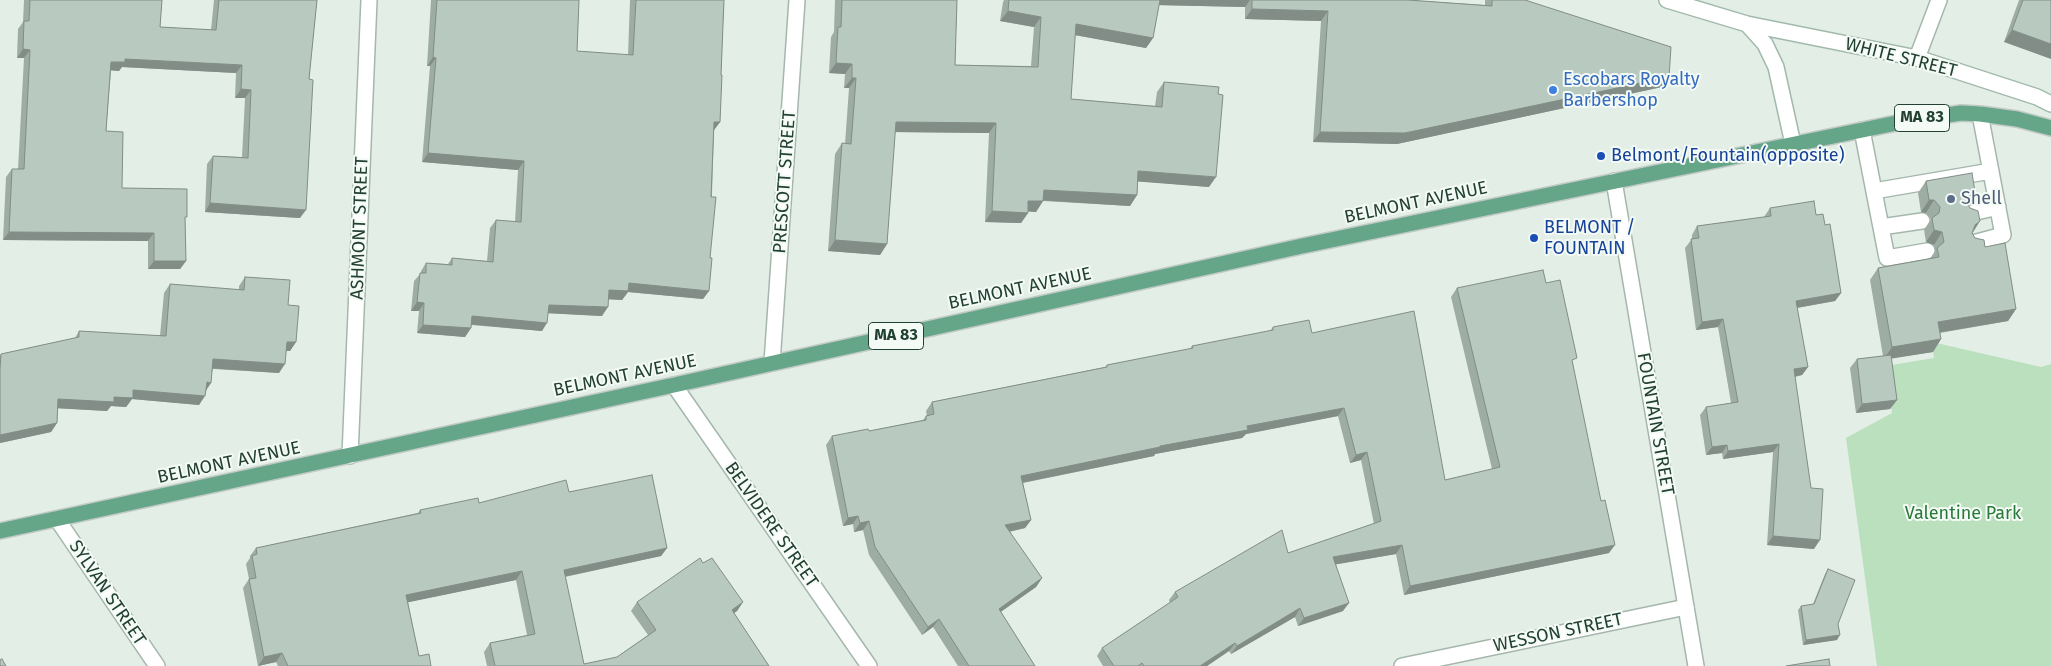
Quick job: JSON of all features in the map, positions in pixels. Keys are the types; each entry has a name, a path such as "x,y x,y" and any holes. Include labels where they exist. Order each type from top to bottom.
{"main road":[{"name":"BELMONT AVENUE","path":"0,531 350,456 1302,246 1862,130 1942,115 1980,114 2017,119 2051,128"}],"street":[{"name":"ASHMONT STREET","path":"350,456 369,0"},
{"name":"PRESCOTT STREET","path":"772,363 797,0"},
{"name":"WHITE STREET","path":"1667,0 1747,24 1917,58 2037,97 2051,104"},
{"path":"1917,58 1938,0"},
{"path":"1747,24 1765,44 1776,67 1793,144"},
{"path":"1974,243 2003,235 1980,114"},
{"path":"1862,130 1887,258 1927,251"},
{"path":"1874,191 1991,171"},
{"name":"FOUNTAIN STREET","path":"1614,181 1696,666"},
{"path":"1968,214 1998,207"},
{"path":"1881,227 1922,221"},
{"name":"BELVIDERE STREET","path":"674,385 869,666"},
{"name":"SYLVAN STREET","path":"57,519 157,666"},
{"name":"WESSON STREET","path":"1402,666 1686,607"}],"green space":[{"name":"Valentine Park","path":"1932,342 2041,367 2051,364 2051,666 1877,666 1846,438 1892,413 1885,366 1934,358"}],"building":[{"path":"30,0 162,0 160,27 216,30 219,0 317,0 309,79 313,80 306,210 210,203 213,156 248,158 251,90 241,89 242,65 125,59 125,62 111,62 106,131 123,132 122,188 187,189 187,217 185,217 186,261 154,261 154,233 9,232 12,169 24,169 30,50 23,49 24,21 29,21"},
{"path":"437,0 579,0 577,51 633,55 636,0 724,0 720,122 714,122 711,197 716,197 709,291 629,283 628,291 609,290 608,307 549,305 547,323 472,316 471,328 423,325 424,303 417,302 420,273 426,273 426,263 452,265 452,258 493,262 496,220 521,222 524,161 428,153 436,58 433,57"},
{"path":"842,0 957,0 955,65 1038,67 1041,17 1008,11 1009,0 1160,0 1153,38 1076,24 1071,99 1162,107 1164,82 1219,87 1218,94 1223,95 1216,177 1138,171 1137,195 1044,190 1043,201 1028,201 1028,213 992,211 996,123 896,122 887,244 835,240 842,143 851,144 856,78 852,78 852,64 836,63 838,27 841,27"},
{"path":"1252,0 1408,0 1492,6 1492,0 1525,0 1671,47 1669,77 1405,133 1320,132 1328,11 1252,9"},
{"path":"2023,0 2051,0 2051,44 2012,30"},
{"path":"1972,173 1975,192 1970,195 1967,203 1970,208 1978,211 1980,221 1975,225 1972,233 1975,238 1984,240 1985,247 2005,243 2016,309 1938,322 1941,339 1892,347 1878,268 1939,257 1937,248 1944,242 1942,232 1934,230 1932,218 1939,213 1940,207 1934,200 1929,200 1926,181"},
{"path":"1814,201 1816,215 1823,214 1825,225 1830,224 1841,293 1796,301 1808,367 1794,369 1811,488 1823,489 1820,540 1773,536 1779,444 1728,451 1727,445 1712,447 1706,407 1738,402 1723,319 1702,322 1691,239 1699,238 1697,226 1771,216 1770,208"},
{"path":"1543,270 1546,283 1560,280 1577,358 1572,360 1601,501 1605,500 1615,545 1410,586 1402,545 1333,557 1349,603 1304,618 1300,608 1237,646 1235,643 1200,666 1144,666 1142,663 1138,666 1114,666 1102,648 1178,597 1175,592 1282,530 1288,553 1381,521 1367,452 1356,455 1344,408 1247,426 1248,430 1160,446 1021,476 1031,520 1005,525 1042,578 999,609 1035,666 969,666 939,619 928,627 875,547 869,521 860,523 858,516 848,518 832,436 926,420 926,416 934,414 932,402 1107,367 1107,365 1193,348 1192,346 1273,330 1273,327 1309,320 1312,333 1414,311 1445,480 1500,467 1457,288"},
{"path":"245,277 290,280 288,305 299,306 296,342 287,342 285,364 213,359 211,383 207,382 205,396 133,390 133,398 114,397 114,402 58,399 57,423 0,435 1,354 79,337 79,331 166,336 170,284 244,290"},
{"path":"1891,355 1897,400 1862,404 1857,359"},
{"path":"652,475 667,548 564,570 584,664 617,657 656,630 637,602 700,558 703,563 712,558 743,602 732,610 769,666 495,666 490,643 535,634 522,571 406,595 419,656 429,654 431,666 288,666 282,653 264,657 249,579 256,578 252,556 257,554 256,548 421,513 420,510 478,498 479,503 566,480 569,492"},
{"path":"1828,569 1855,580 1838,624 1840,635 1806,640 1801,606 1814,604"},
{"path":"2,659 6,666 0,666 0,660"},
{"path":"1829,659 1830,666 1786,666"}],"place":[{"name":"Escobars Royalty Barbershop","path":"1553,90"},
{"name":"Belmont/Fountain(opposite)","path":"1601,156"},
{"name":"Shell","path":"1951,199"},
{"name":"BELMONT / FOUNTAIN","path":"1534,238"}]}
